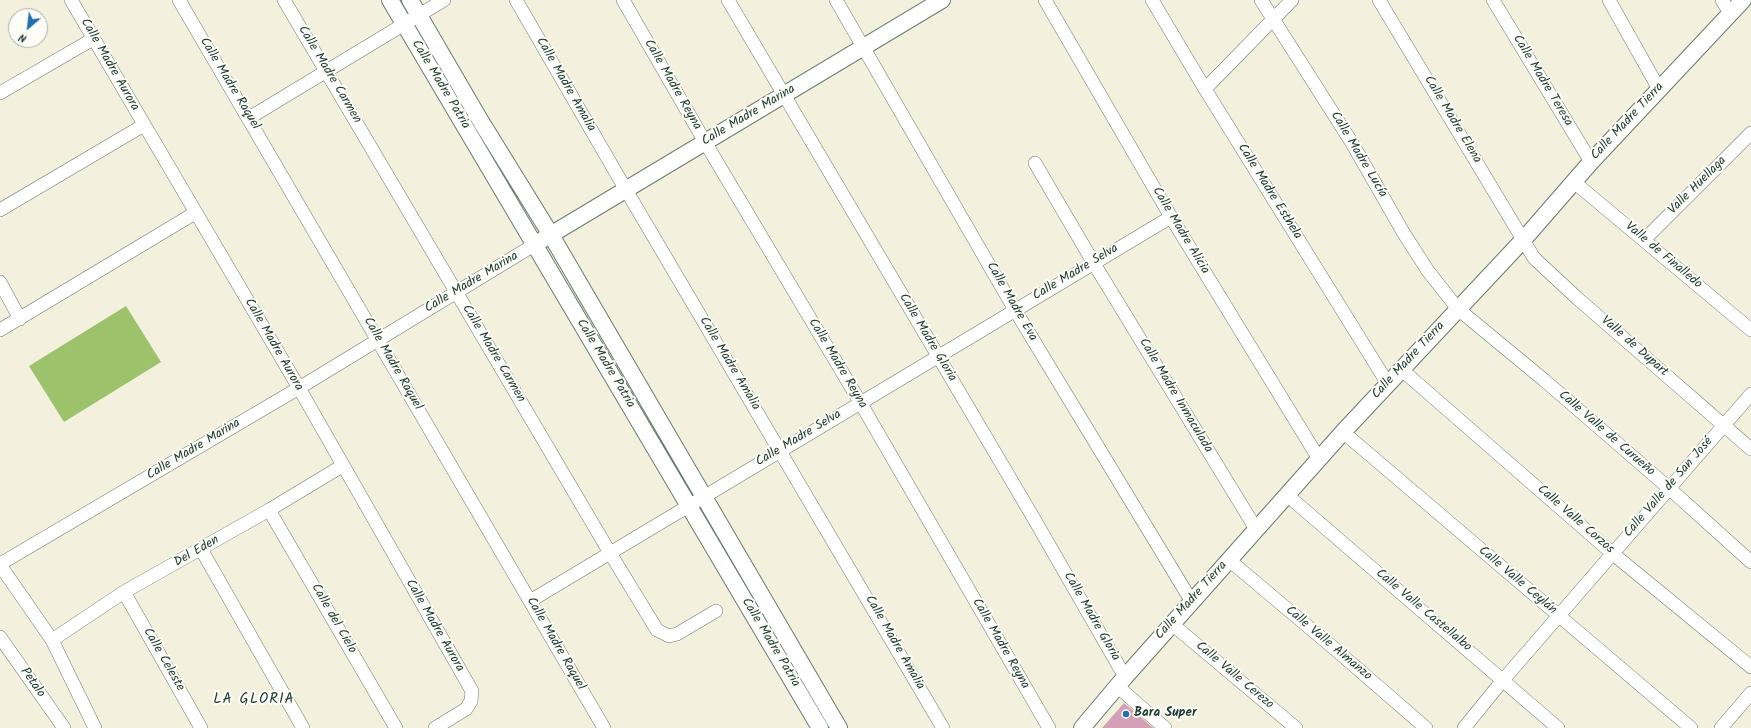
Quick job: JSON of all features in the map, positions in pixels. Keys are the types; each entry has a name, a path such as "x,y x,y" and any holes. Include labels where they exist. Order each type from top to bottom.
{"street":[{"name":"Calle Madre Aurora","path":"71,0 299,388 342,466 472,691 471,701 466,709 435,728"},
{"name":"Calle Madre Raquel","path":"179,0 604,728"},
{"name":"Calle Madre Carmen","path":"284,0 652,622 662,634 669,636 677,634 716,611"},
{"name":"Calle Madre Patria","path":"390,0 820,728"},
{"name":"Calle Madre Patria","path":"410,0 480,120 551,236 839,728"},
{"path":"249,118 326,70 444,0"},
{"name":"Calle Madre Amalia","path":"516,0 626,190 943,728"},
{"name":"Calle Madre Reyna","path":"624,0 705,142 860,402 1049,728"},
{"name":"Calle Madre Gloria","path":"728,0 1033,517 1121,682 1165,728"},
{"name":"Calle Madre Eva","path":"836,0 1015,310 1192,602"},
{"name":"Calle Madre Marina","path":"0,565 299,388 942,0"},
{"name":"Calle Madre Alicia","path":"1045,0 1171,217 1319,459"},
{"name":"Calle Madre Esthela","path":"1152,0 1205,89 1388,384"},
{"name":"Calle Madre Lucía","path":"1261,0 1352,143 1403,232 1428,271 1458,309"},
{"path":"1205,89 1292,0"},
{"name":"Calle Madre Elena","path":"1379,0 1524,239"},
{"name":"Calle Madre Teresa","path":"1493,0 1591,162"},
{"path":"1609,0 1659,89"},
{"name":"Calle Madre Tierra","path":"1082,728 1228,560 1343,432 1524,239 1591,162 1659,89 1726,6 1743,0"},
{"path":"0,92 93,39"},
{"path":"0,210 144,125"},
{"name":"Valle Huellaga","path":"1644,240 1751,132"},
{"name":"Calle Madre Inmaculada","path":"1035,163 1093,262 1256,529"},
{"name":"Valle de Finalledo","path":"1574,182 1751,330"},
{"path":"0,330 195,213"},
{"name":"Calle Madre Selva","path":"530,601 1093,262 1171,217"},
{"name":"Valle de Dupart","path":"1524,239 1534,258 1549,272 1751,449"},
{"path":"0,282 20,319"},
{"name":"Calle Valle de Curueño","path":"1458,309 1544,380 1670,489 1751,562"},
{"name":"Calle Valle Corzos","path":"1402,370 1612,553 1751,667"},
{"name":"Calle Valle de San José","path":"1464,728 1503,680 1612,553 1670,489 1751,394"},
{"name":"Calle Valle Ceylán","path":"1343,432 1691,728"},
{"name":"Del Eden","path":"52,640 124,592 269,510 342,466"},
{"name":"Calle Valle Castellalbo","path":"1287,495 1558,728"},
{"name":"Calle del Cielo","path":"269,510 396,728"},
{"path":"201,549 303,728"},
{"name":"Calle Valle Almanzo","path":"1228,560 1336,650 1426,728"},
{"path":"0,565 52,640 95,728"},
{"name":"Calle Celeste","path":"124,592 201,728"},
{"name":"Calle Valle Cerezo","path":"1172,624 1296,728"},
{"name":"Petalo","path":"0,637 64,728"},
{"path":"1721,728 1751,692"}],"green space":[{"path":"126,306 161,362 64,422 29,366"}],"building":[{"name":"Bara Super","path":"1124,703 1135,712 1153,728 1102,728"}],"place":[{"name":"Bara Super","path":"1126,714"}],"district":[{"name":"LA GLORIA","path":"254,700"}]}
